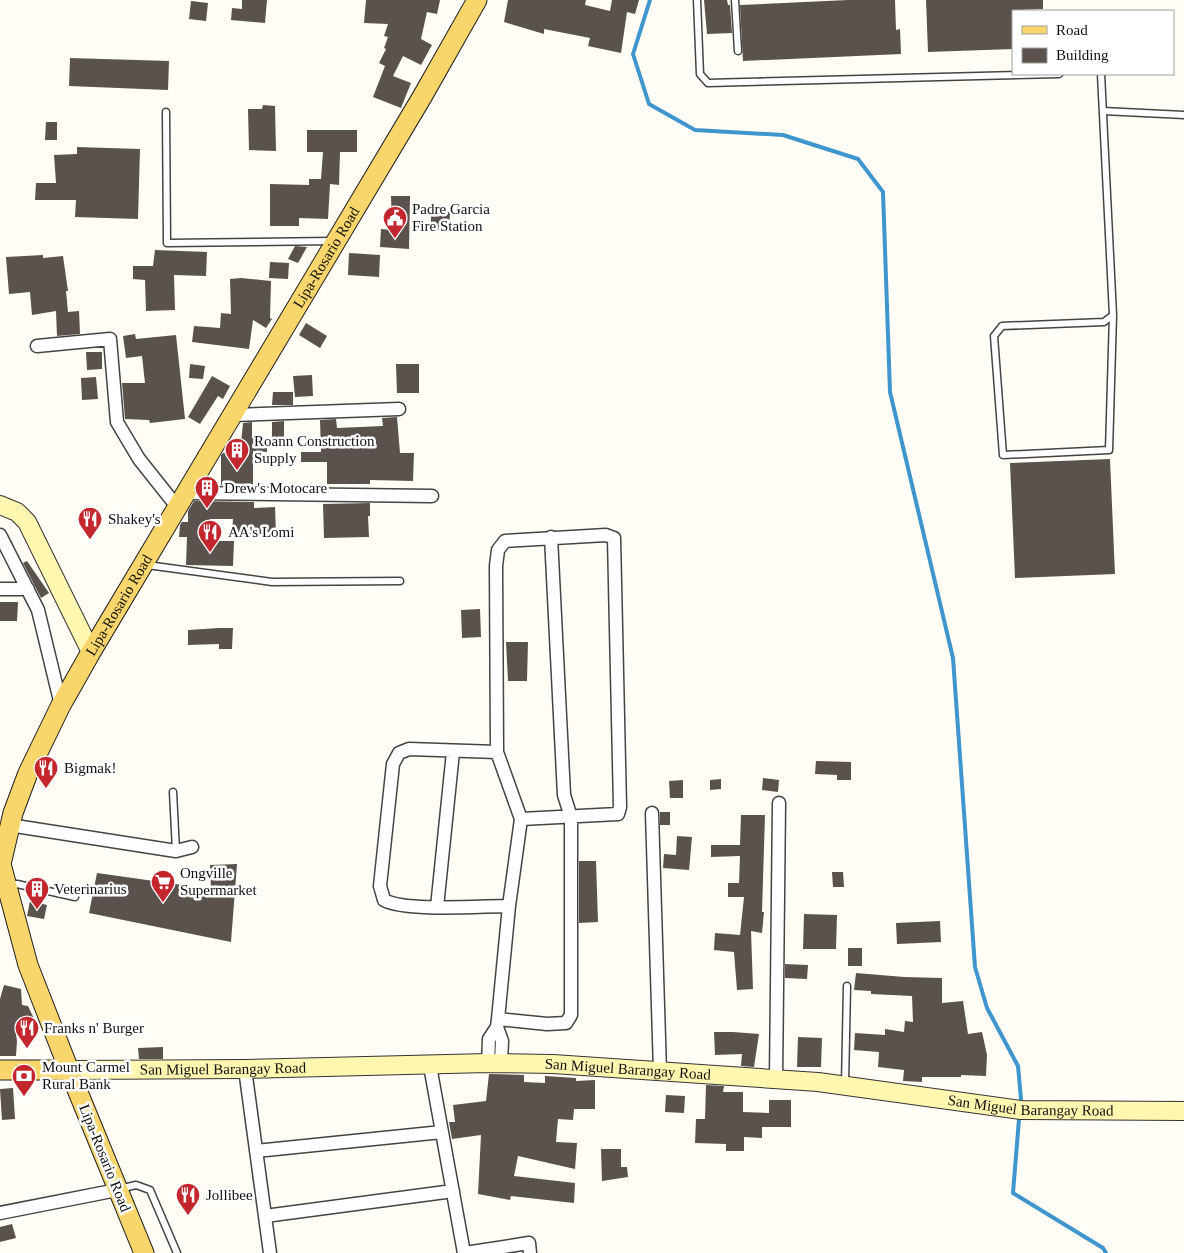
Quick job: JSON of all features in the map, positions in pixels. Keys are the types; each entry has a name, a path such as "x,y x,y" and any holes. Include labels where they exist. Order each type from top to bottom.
{"main road":[{"name":"Lipa-Rosario Road","path":"144,1253 69,1070 22,946 0,859 9,825 28,773 61,705 91,652 422,97 477,0"},
{"path":"0,1070 69,1070"}],"street":[{"path":"37,346 110,340 116,422 139,459 182,501 432,496"},
{"path":"233,415 399,409"},
{"path":"0,505 17,512 27,522 91,652"},
{"path":"0,535 38,610 61,705"},
{"path":"495,1062 489,1039 497,1023 509,906 521,819 497,752 498,550 506,541 606,535 614,538 620,807 618,814 521,819"},
{"path":"497,1023 566,1024 571,1014 570,817 564,795 551,537"},
{"path":"0,589 28,589"},
{"path":"497,752 453,752 409,748 399,753 394,764 380,886 384,900 391,904 437,907 509,906"},
{"path":"437,907 453,752"},
{"path":"776,1079 779,803"},
{"path":"652,812 660,1071"},
{"path":"9,825 176,851 192,847"},
{"name":"San Miguel Barangay Road","path":"69,1070 430,1066 495,1062 660,1071 845,1085 1021,1110 1184,1111"},
{"path":"430,1066 464,1253 529,1243 530,1253"},
{"path":"245,1069 270,1253"},
{"path":"256,1150 442,1132"},
{"path":"0,1213 117,1190"},
{"path":"265,1216 452,1191"}],"lane":[{"path":"696,0 700,74 708,83 1020,75"},
{"path":"735,0 738,51"},
{"path":"1101,75 1113,314 1109,450 1003,455 994,336 1002,326 1104,322 1113,314"},
{"path":"1103,111 1184,115"},
{"path":"166,112 167,242 335,241"},
{"path":"142,564 272,582 400,581"},
{"path":"173,792 176,851"},
{"path":"8,885 17,884 75,896"},
{"path":"845,1085 847,986"},
{"path":"117,1190 136,1185 150,1190 177,1253"}],"building":[{"path":"242,0 267,0 265,23 231,20 232,8 242,9"},
{"path":"366,0 440,0 437,14 427,12 421,39 432,45 421,65 403,56 393,76 411,83 401,108 373,97 385,66 379,63 386,49 384,48 388,37 384,36 388,24 364,23"},
{"path":"508,0 586,0 585,5 610,11 612,0 639,0 635,14 627,12 621,53 588,46 590,38 544,29 544,34 504,22"},
{"path":"704,0 727,0 728,5 730,5 732,33 707,34"},
{"path":"848,0 895,0 896,30 900,29 901,54 743,61 740,5"},
{"path":"926,0 1043,0 1043,9 1012,10 1012,49 928,52"},
{"path":"191,1 208,3 206,21 189,19"},
{"path":"70,58 169,61 168,90 69,86"},
{"path":"263,105 275,106 276,151 249,150 248,109 262,109"},
{"path":"46,122 57,122 57,140 45,140"},
{"path":"307,130 357,130 357,152 340,152 339,185 330,184 328,219 299,218 299,226 270,226 270,184 309,185 309,179 321,179 323,152 307,152"},
{"path":"77,147 140,149 138,219 75,217 76,200 35,200 36,183 56,183 54,155 77,154"},
{"path":"391,196 410,196 409,249 380,247 381,229 392,230"},
{"path":"431,211 450,212 449,231 431,230"},
{"path":"295,246 307,247 298,263 288,259"},
{"path":"155,250 207,252 206,276 174,275 175,310 146,311 145,280 133,279 133,266 153,266"},
{"path":"349,253 380,255 379,277 348,275"},
{"path":"43,255 43,258 63,256 68,291 66,291 68,312 79,311 80,334 57,336 56,311 32,315 30,292 9,294 6,257"},
{"path":"270,262 289,263 288,279 269,278"},
{"path":"241,278 271,281 270,318 272,319 266,328 253,320 249,349 192,342 194,326 220,328 221,313 231,314 230,279"},
{"path":"306,323 327,336 320,348 299,335"},
{"path":"135,334 136,339 176,335 185,419 150,423 149,420 125,419 122,383 145,383 142,356 126,358 123,336"},
{"path":"86,352 102,352 102,369 87,370"},
{"path":"190,364 205,366 203,379 189,378"},
{"path":"396,364 419,364 419,393 397,393"},
{"path":"312,375 313,396 295,397 293,376"},
{"path":"212,376 230,386 223,399 218,396 200,424 188,417"},
{"path":"96,377 98,399 82,400 81,378"},
{"path":"273,392 293,392 293,405 272,405"},
{"path":"397,417 400,453 414,453 413,481 370,480 370,484 327,484 327,462 301,462 301,452 321,452 320,420 336,419 337,428 383,426 382,418"},
{"path":"284,421 284,443 272,443 272,422"},
{"name":"Roann Construction Supply","path":"252,422 252,438 267,438 267,452 253,451 253,486 221,485 221,455 223,453 240,453 243,423"},
{"path":"1110,459 1115,574 1015,578 1010,463"},
{"path":"194,501 254,502 254,508 275,507 276,534 232,534 233,519 210,519 210,541 234,541 233,566 186,565 187,537 179,537 180,525 182,522 188,522 188,511"},
{"path":"370,503 370,516 368,516 369,537 324,538 323,504"},
{"path":"27,561 49,593 41,598 23,563"},
{"path":"0,602 18,602 17,621 0,621"},
{"path":"480,609 481,637 462,638 461,610"},
{"path":"233,628 232,649 219,649 219,644 188,645 188,630"},
{"path":"506,642 528,642 527,681 508,681"},
{"path":"816,761 851,762 851,780 837,780 837,775 815,774"},
{"path":"763,778 779,780 778,792 762,790"},
{"path":"721,779 721,789 710,790 710,780"},
{"path":"683,780 683,798 670,798 669,781"},
{"path":"660,812 670,812 670,825 660,825"},
{"path":"741,815 765,815 762,912 764,912 762,933 751,931 753,989 737,990 734,952 714,950 715,933 740,935 744,897 728,897 728,883 739,883 740,856 711,857 711,845 740,845"},
{"path":"677,836 692,837 689,870 663,868 664,854 676,855"},
{"path":"579,861 596,861 598,922 579,923"},
{"name":"Ongville Supermarket","path":"237,864 231,942 89,913 97,873 211,889 210,865"},
{"path":"832,872 843,872 844,887 833,887"},
{"name":"Veterinarius","path":"30,901 47,905 44,919 27,916"},
{"path":"804,914 837,915 836,949 803,949"},
{"path":"940,921 941,942 897,944 896,923"},
{"path":"848,948 862,948 862,966 848,966"},
{"path":"785,964 808,965 807,979 785,978"},
{"path":"856,973 942,978 942,1003 963,1001 968,1034 982,1032 987,1055 986,1076 922,1077 922,1082 903,1081 904,1070 878,1067 879,1052 854,1050 855,1033 885,1035 885,1029 904,1032 905,1021 913,1022 912,996 871,994 871,991 854,990"},
{"path":"4,985 21,989 22,1005 28,1006 35,1021 15,1027 17,1041 16,1056 0,1056 0,999"},
{"path":"714,1032 759,1034 754,1067 741,1066 742,1054 715,1055"},
{"path":"798,1037 822,1038 821,1067 797,1067"},
{"path":"163,1047 163,1059 139,1059 138,1048"},
{"path":"489,1074 524,1075 524,1082 545,1083 545,1076 576,1078 576,1081 595,1080 595,1109 574,1109 573,1120 558,1119 556,1142 577,1143 575,1169 518,1156 514,1176 575,1183 574,1203 511,1196 510,1200 478,1194 481,1135 452,1139 449,1122 455,1122 453,1105 486,1101"},
{"path":"706,1085 724,1086 723,1092 743,1092 743,1112 769,1113 769,1100 791,1100 791,1127 762,1127 762,1138 744,1137 744,1151 726,1151 726,1144 695,1143 696,1119 705,1119"},
{"path":"13,1088 15,1119 2,1120 0,1089"},
{"path":"666,1095 685,1096 684,1113 665,1112"},
{"path":"601,1149 621,1149 621,1167 627,1167 628,1177 602,1181"},
{"path":"12,1224 16,1238 0,1242 0,1227"}],"waterway":[{"path":"650,0 633,54 649,104 695,130 783,135 858,159 883,192 890,392 953,658 975,967 987,1008 1018,1066 1021,1099"},
{"path":"1019,1119 1013,1193 1103,1248 1106,1253"}],"place":[{"name":"Padre Garcia Fire Station","path":"395,239"},
{"name":"Roann Construction Supply","path":"237,471"},
{"name":"Drew's Motocare","path":"207,509"},
{"name":"Shakey's","path":"90,540"},
{"name":"AA's Lomi","path":"210,553"},
{"name":"Bigmak!","path":"46,789"},
{"name":"Ongville Supermarket","path":"163,903"},
{"name":"Veterinarius","path":"37,910"},
{"name":"Franks n' Burger","path":"27,1049"},
{"name":"Mount Carmel Rural Bank","path":"24,1097"},
{"name":"Jollibee","path":"188,1216"}]}
